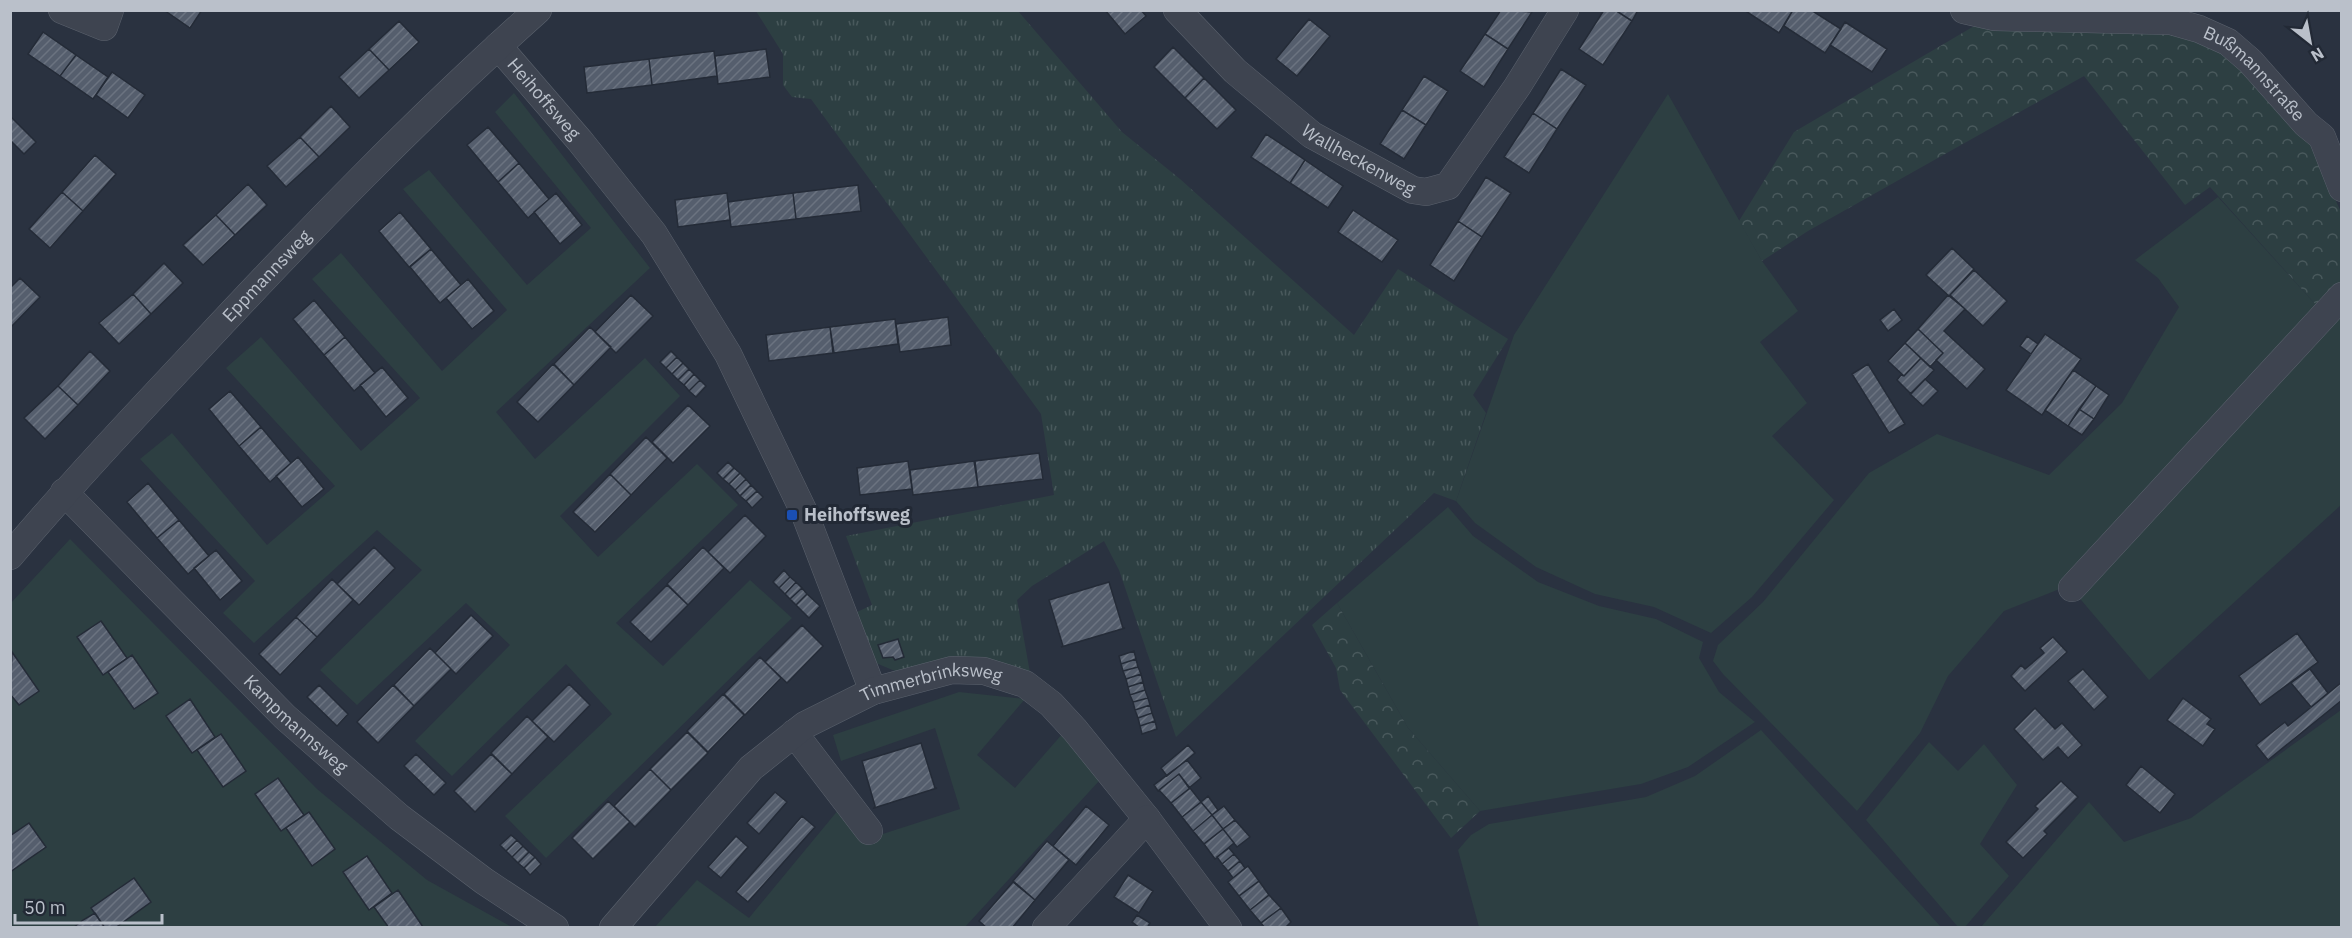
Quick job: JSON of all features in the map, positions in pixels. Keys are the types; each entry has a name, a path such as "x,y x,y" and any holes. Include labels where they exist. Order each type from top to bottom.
{"street":[{"path":"62,10 107,19"},
{"name":"Eppmannsweg","path":"10,556 64,492 288,252 498,46 538,10"},
{"name":"Wallheckenweg","path":"1177,10 1235,71 1312,135 1413,190 1426,192 1448,186 1517,87 1565,10"},
{"name":"Bußmannstraße","path":"1964,10 1995,17 2171,21 2199,29 2228,42 2250,61 2306,124 2332,131 2342,188"},
{"name":"Heihoffsweg","path":"498,46 580,141 654,234 728,354 804,512 873,691"},
{"path":"2072,588 2342,296"},
{"name":"Kampmannsweg","path":"64,492 285,717 399,817 484,881 555,927"},
{"name":"Timmerbrinksweg","path":"613,927 751,768 805,725 873,691 952,670 984,671 1025,684 1051,704 1147,819 1228,927"},
{"path":"794,734 869,831"},
{"path":"1046,927 1147,819"}],"green space":[{"path":"756,11 1018,11 1122,132 1180,179 1354,335 1398,269 1508,339 1473,395 1486,413 1456,501 1434,493 1176,737 1119,570 1104,541 1032,586 1017,600 1030,673 895,671 876,663 857,612 872,605 846,536 1054,495 1041,414 811,99 792,97 783,85 783,54"},
{"path":"1981,22 2166,26 2224,50 2308,140 2341,212 2341,282 2317,306 2210,187 2185,205 2084,76 1808,231 1762,261 1739,221 1794,132"},
{"path":"514,93 650,268 496,412 535,459 645,358 680,396 560,516 598,557 697,464 738,505 616,623 663,666 750,580 792,618 546,858 505,816 612,714 566,664 452,776 415,741 510,645 466,603 357,705 320,670 422,570 377,530 254,643 223,613 255,581 140,459 172,433 267,545 335,486 226,368 261,337 361,451 420,398 312,279 341,253 442,371 507,310 403,189 429,170 527,285 591,228 495,112"},
{"path":"1668,94 1762,261 1798,311 1760,342 1807,403 1772,436 1834,500 1752,597 1711,633 1654,607 1595,594 1536,567 1475,523 1456,501 1514,335"},
{"path":"2218,197 2317,306 2062,588 2004,611 1948,676 1920,733 1857,811 1723,674 1713,661 1718,645 1763,602 1869,473 1937,434 2049,475 2122,403 2179,307 2158,278 2135,260"},
{"path":"2341,305 2341,505 2149,680 2076,594"},
{"path":"1448,507 1473,536 1538,582 1599,606 1656,619 1703,642 1699,658 1719,692 1755,722 1688,767 1641,784 1480,811 1408,728 1337,603"},
{"path":"70,539 317,789 427,880 512,927 11,927 10,604"},
{"path":"1337,603 1408,728 1480,811 1451,838 1340,690 1336,668 1312,625"},
{"path":"959,692 1025,699 977,755 1015,788 1064,732 1099,781 965,927 654,928 697,880 749,918 839,809 861,841 960,809 935,728 841,761 833,735"},
{"path":"2341,710 2341,927 1981,927 2089,802 2124,842 2191,818"},
{"path":"1761,730 1941,927 1479,927 1458,850 1471,835 1489,824 1646,797 1695,776"},
{"path":"1929,742 1958,771 1984,744 2017,785 1980,844 2009,876 1965,927 1958,927 1866,820"}],"building":[{"path":"164,10 202,10 190,28"},
{"path":"1105,10 1141,10 1146,16 1125,34"},
{"path":"1501,10 1532,12 1508,49 1485,34"},
{"path":"1604,10 1615,10 1632,21 1603,65 1579,49"},
{"path":"1615,10 1638,10 1632,21"},
{"path":"1744,10 1793,10 1779,33"},
{"path":"1793,10 1811,10 1841,29 1825,53 1784,26"},
{"path":"1309,19 1330,36 1297,76 1276,59"},
{"path":"399,21 419,42 389,70 369,49"},
{"path":"1845,22 1887,49 1872,72 1830,45"},
{"path":"43,32 76,55 60,76 28,54"},
{"path":"1485,34 1508,49 1484,87 1460,71"},
{"path":"1173,47 1204,78 1185,98 1154,67"},
{"path":"369,49 389,70 359,98 339,77"},
{"path":"766,49 770,77 718,84 715,56"},
{"path":"714,51 717,76 652,85 649,59"},
{"path":"76,55 108,77 93,99 60,76"},
{"path":"649,59 652,85 587,93 584,67"},
{"path":"1561,69 1586,85 1557,129 1533,113"},
{"path":"112,72 145,95 128,118 96,95"},
{"path":"1424,76 1448,91 1426,125 1402,110"},
{"path":"1204,78 1236,110 1217,129 1185,98"},
{"path":"331,106 350,127 319,157 300,137"},
{"path":"1402,110 1426,125 1404,159 1380,144"},
{"path":"1533,113 1557,129 1529,173 1504,157"},
{"path":"10,116 36,142 24,154 10,140"},
{"path":"488,127 519,163 498,182 467,145"},
{"path":"1266,134 1305,160 1290,183 1251,157"},
{"path":"300,137 319,157 286,187 267,166"},
{"path":"95,155 116,174 83,211 62,192"},
{"path":"1305,160 1343,186 1328,208 1290,183"},
{"path":"519,163 549,199 528,218 498,182"},
{"path":"1486,177 1511,193 1482,237 1458,221"},
{"path":"248,184 267,205 235,235 216,215"},
{"path":"858,185 861,211 796,219 793,193"},
{"path":"62,192 83,211 50,248 29,229"},
{"path":"556,193 582,225 560,244 534,212"},
{"path":"727,193 730,220 678,227 675,200"},
{"path":"793,193 796,219 731,227 728,202"},
{"path":"1353,210 1398,240 1382,262 1338,232"},
{"path":"400,212 431,249 409,267 379,231"},
{"path":"216,215 235,235 203,265 183,245"},
{"path":"1458,221 1482,237 1454,281 1430,265"},
{"path":"1952,248 1974,269 1949,296 1926,275"},
{"path":"431,249 461,285 440,303 410,267"},
{"path":"164,263 183,283 151,314 133,294"},
{"path":"1974,270 2007,301 1983,326 1950,295"},
{"path":"20,278 40,297 11,327 10,288"},
{"path":"468,279 494,311 472,329 446,298"},
{"path":"133,294 151,314 119,344 99,323"},
{"path":"631,295 653,316 616,353 595,332"},
{"path":"1948,295 1965,309 1944,331 1985,369 1967,389 1936,360 1943,353 1918,329"},
{"path":"314,300 345,337 324,355 293,319"},
{"path":"1894,309 1902,320 1888,331 1880,320"},
{"path":"948,317 951,345 900,352 896,324"},
{"path":"895,319 898,344 834,353 830,327"},
{"path":"590,327 611,347 574,385 554,364"},
{"path":"830,327 833,353 769,361 766,335"},
{"path":"1918,329 1943,353 1930,367 1905,343"},
{"path":"2045,334 2081,359 2042,415 2006,390"},
{"path":"2027,336 2038,344 2031,354 2020,346"},
{"path":"345,337 375,373 354,391 324,355"},
{"path":"1905,343 1921,358 1904,376 1888,361"},
{"path":"90,351 110,371 78,405 58,386"},
{"path":"671,351 677,357 666,368 660,362"},
{"path":"677,357 683,363 672,374 666,368"},
{"path":"1921,358 1934,370 1911,394 1897,380"},
{"path":"683,363 689,369 678,380 672,374"},
{"path":"553,364 574,385 538,422 517,402"},
{"path":"1868,364 1905,424 1889,433 1852,374"},
{"path":"382,367 408,398 386,417 360,385"},
{"path":"689,369 694,374 684,385 678,380"},
{"path":"2073,370 2096,386 2068,426 2045,410"},
{"path":"694,374 700,380 689,391 684,385"},
{"path":"1925,379 1938,391 1923,406 1910,394"},
{"path":"700,380 706,386 696,397 689,391"},
{"path":"58,386 78,405 45,439 24,418"},
{"path":"2096,386 2109,395 2094,419 2079,409"},
{"path":"230,391 261,427 239,446 209,409"},
{"path":"688,405 710,426 673,463 652,442"},
{"path":"2079,409 2094,419 2082,435 2068,426"},
{"path":"261,427 291,463 270,482 239,446"},
{"path":"646,437 667,458 631,495 610,474"},
{"path":"1039,453 1043,479 978,487 975,461"},
{"path":"298,457 324,489 302,507 276,476"},
{"path":"908,461 912,489 860,495 857,468"},
{"path":"974,461 978,487 913,495 910,470"},
{"path":"728,462 734,468 723,479 717,473"},
{"path":"734,468 740,473 729,484 723,479"},
{"path":"740,473 746,479 735,490 729,484"},
{"path":"610,474 631,495 595,532 573,512"},
{"path":"746,479 751,485 740,496 735,490"},
{"path":"148,483 179,520 157,538 127,502"},
{"path":"751,485 757,491 746,501 740,496"},
{"path":"757,491 763,497 752,508 746,501"},
{"path":"745,515 766,536 730,573 708,552"},
{"path":"179,520 209,556 188,574 157,538"},
{"path":"374,547 395,568 359,605 337,584"},
{"path":"703,547 724,568 688,605 667,584"},
{"path":"216,550 242,581 220,600 194,568"},
{"path":"784,570 790,577 779,588 773,582"},
{"path":"790,577 796,582 785,594 779,588"},
{"path":"332,579 353,600 317,637 296,617"},
{"path":"796,582 802,588 790,599 785,594"},
{"path":"1109,582 1123,628 1125,628 1061,647 1063,646 1049,600"},
{"path":"667,585 688,605 651,642 630,622"},
{"path":"802,588 807,594 796,605 790,599"},
{"path":"807,594 820,606 809,618 796,605"},
{"path":"471,615 493,636 456,674 435,653"},
{"path":"296,617 317,637 280,675 259,654"},
{"path":"101,621 127,658 103,675 77,637"},
{"path":"802,625 823,646 787,683 765,662"},
{"path":"2297,633 2318,662 2260,705 2239,676"},
{"path":"2053,637 2067,652 2025,691 2011,676 2021,665 2025,669 2044,653 2040,648"},
{"path":"898,639 904,657 895,660 893,657 883,658 878,645"},
{"path":"430,648 451,669 414,706 394,685"},
{"path":"1134,651 1136,659 1121,664 1119,656"},
{"path":"12,652 39,691 19,705 10,694"},
{"path":"132,655 158,693 134,709 108,672"},
{"path":"760,657 781,678 745,715 724,694"},
{"path":"1136,659 1138,667 1123,671 1121,664"},
{"path":"1138,667 1141,674 1126,679 1123,671"},
{"path":"2083,669 2108,697 2094,710 2068,681"},
{"path":"2310,669 2328,693 2311,707 2291,683"},
{"path":"1141,674 1143,682 1128,687 1126,679"},
{"path":"1143,682 1145,690 1130,695 1128,687"},
{"path":"2342,682 2342,700 2268,760 2256,745 2285,722 2288,726"},
{"path":"569,684 590,705 554,742 532,721"},
{"path":"319,685 348,714 337,726 307,697"},
{"path":"393,685 414,706 378,743 357,722"},
{"path":"1145,690 1148,698 1133,702 1130,695"},
{"path":"723,694 744,715 708,752 687,731"},
{"path":"1148,698 1150,705 1135,710 1133,702"},
{"path":"2183,698 2211,719 2207,724 2215,729 2203,746 2167,720"},
{"path":"190,699 215,737 192,753 166,716"},
{"path":"1150,705 1152,713 1138,718 1135,710"},
{"path":"2035,708 2055,729 2062,723 2082,745 2068,758 2058,747 2043,760 2014,729"},
{"path":"1152,713 1155,721 1140,726 1138,718"},
{"path":"527,716 548,737 512,774 491,753"},
{"path":"1155,721 1157,729 1142,734 1140,726"},
{"path":"687,732 708,753 671,790 650,769"},
{"path":"221,734 246,771 223,787 197,750"},
{"path":"921,743 935,788 937,788 874,808 862,761"},
{"path":"1188,745 1195,753 1167,776 1161,768"},
{"path":"416,754 446,783 434,795 404,766"},
{"path":"491,754 512,774 475,812 454,791"},
{"path":"1187,760 1201,778 1189,788 1179,774 1158,791 1154,785"},
{"path":"2141,766 2175,794 2160,813 2126,785"},
{"path":"650,769 671,790 635,827 614,806"},
{"path":"1179,774 1190,788 1171,803 1159,790"},
{"path":"278,778 304,815 281,831 255,794"},
{"path":"2061,781 2078,797 2044,831 2047,834 2023,858 2006,842 2038,809 2035,806"},
{"path":"1190,788 1201,802 1182,817 1171,803"},
{"path":"775,792 787,802 759,834 747,823"},
{"path":"1208,796 1218,810 1212,815 1201,802"},
{"path":"608,801 630,822 593,859 572,838"},
{"path":"1201,802 1212,815 1193,831 1182,817"},
{"path":"1086,806 1109,825 1076,865 1053,846"},
{"path":"1224,806 1235,820 1223,829 1212,815"},
{"path":"309,812 335,849 312,866 286,828"},
{"path":"1212,815 1223,829 1204,844 1193,831"},
{"path":"802,816 815,827 748,902 736,892"},
{"path":"1235,820 1250,837 1237,847 1223,829"},
{"path":"29,823 46,847 10,872 10,836"},
{"path":"1223,829 1234,843 1215,859 1204,844"},
{"path":"511,835 517,840 506,851 500,845"},
{"path":"736,836 748,847 721,878 708,867"},
{"path":"517,840 523,846 512,857 506,851"},
{"path":"1047,841 1069,860 1035,900 1013,881"},
{"path":"523,846 529,852 518,863 512,857"},
{"path":"1229,848 1234,854 1222,864 1217,857"},
{"path":"529,852 535,857 524,868 518,863"},
{"path":"1234,854 1240,861 1228,871 1222,864"},
{"path":"367,856 392,893 369,910 343,872"},
{"path":"535,857 541,864 530,875 524,868"},
{"path":"1240,861 1245,868 1233,878 1228,871"},
{"path":"1248,866 1259,881 1239,896 1228,882"},
{"path":"1128,875 1153,891 1139,913 1114,897"},
{"path":"134,878 151,902 115,928 105,928 91,908"},
{"path":"1259,881 1269,895 1250,910 1239,896"},
{"path":"1013,882 1035,900 1012,928 987,928 979,921"},
{"path":"398,890 423,928 389,928 374,907"},
{"path":"1269,895 1281,908 1261,923 1250,910"},
{"path":"1281,908 1291,922 1285,928 1265,928 1261,923"},
{"path":"95,913 105,928 73,928 83,920"},
{"path":"1137,915 1150,923 1147,928 1140,928 1132,922"}],"place":[{"name":"Heihoffsweg","path":"792,515"}]}
